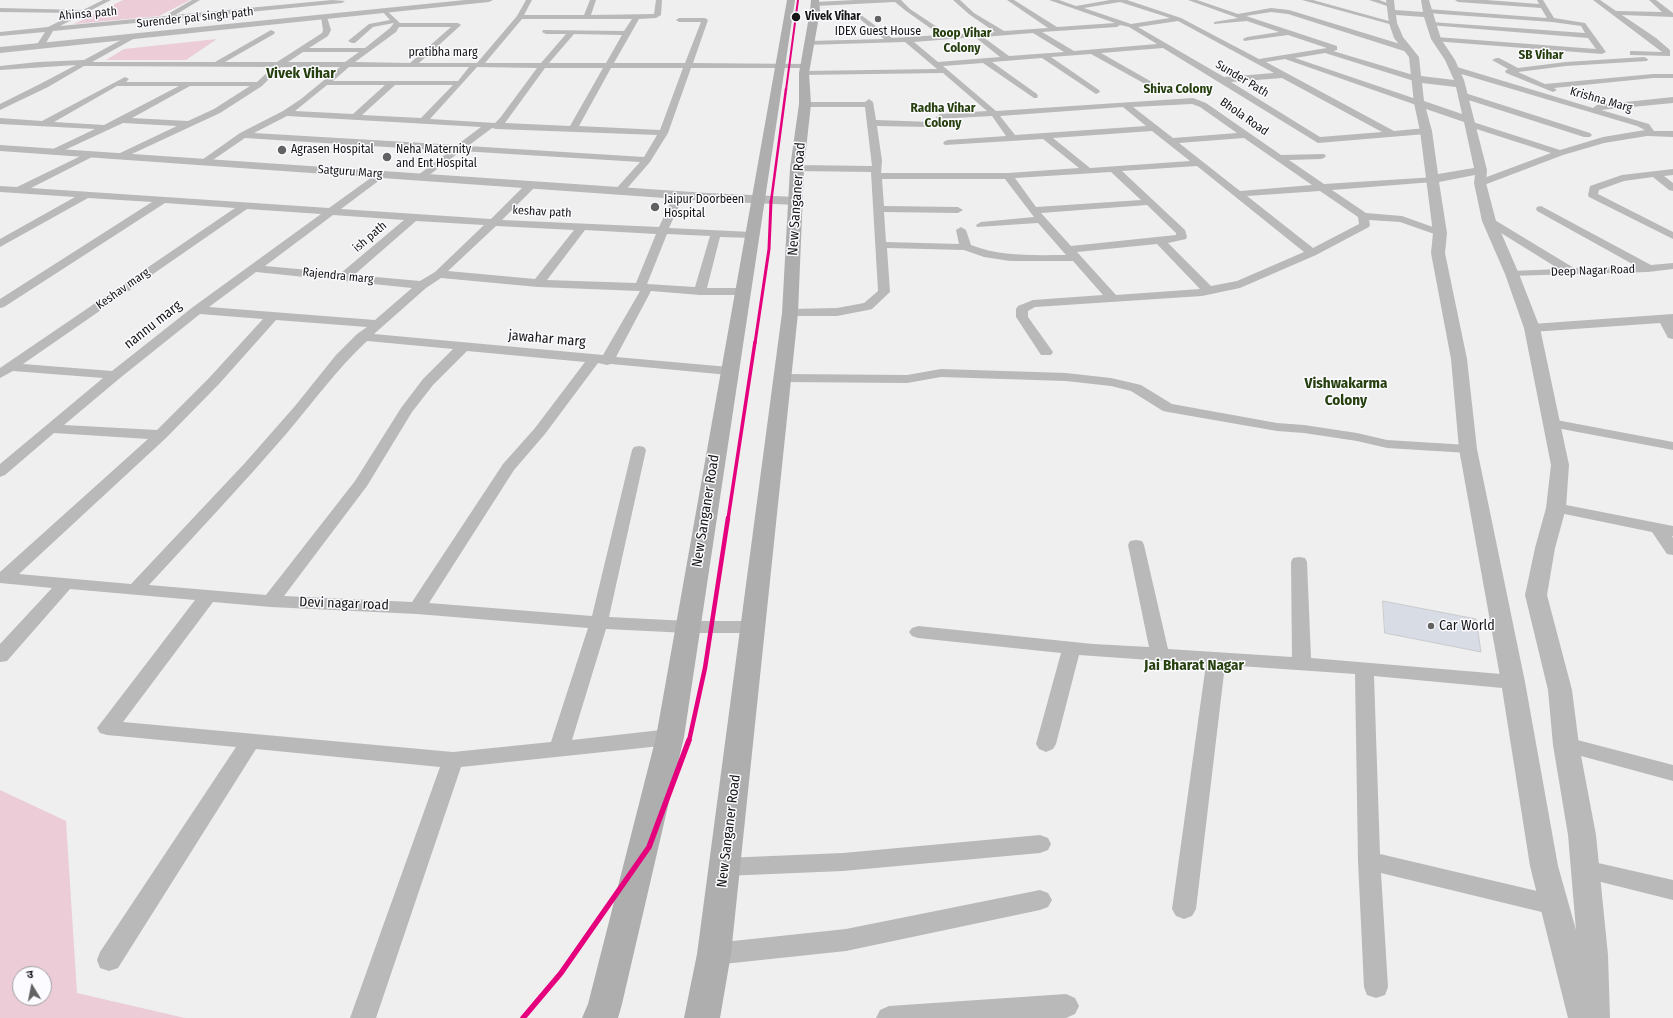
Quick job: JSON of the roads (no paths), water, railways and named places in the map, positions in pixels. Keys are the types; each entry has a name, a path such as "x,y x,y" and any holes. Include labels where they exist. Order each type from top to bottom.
{"main road":[{"name":"New Sanganer Road","path":"600,1018 605,1004 670,737 790,0"},
{"name":"New Sanganer Road","path":"702,1018 714,954 783,378 790,314 797,168 805,104 805,70 815,11 815,2"}],"street":[{"path":"0,34 53,27 108,0"},
{"path":"164,18 197,0"},
{"path":"277,7 288,0"},
{"path":"338,15 338,8 343,0"},
{"name":"Ahinsa path","path":"53,27 164,18 343,0"},
{"name":"Surender pal singh path","path":"0,50 385,11 440,2 489,0"},
{"path":"423,121 477,65 520,17 529,0"},
{"path":"587,17 593,0"},
{"path":"520,17 652,16 660,14 659,0"},
{"path":"815,2 894,0"},
{"path":"897,0 908,10 947,37"},
{"path":"956,0 972,14 1002,33"},
{"path":"1010,0 1055,29"},
{"name":"Sunder Path","path":"1052,0 1128,25 1318,140 1426,131"},
{"path":"1075,7 1121,0 1179,19 1260,61 1393,134"},
{"path":"1191,0 1334,48 1286,58 1260,61"},
{"path":"1305,0 1398,24 1437,39 1587,135"},
{"path":"1458,0 1542,3 1552,20"},
{"path":"1596,0 1653,40 1670,55"},
{"path":"1652,0 1671,14"},
{"path":"239,10 249,2"},
{"path":"23,11 43,3"},
{"path":"0,10 85,11"},
{"path":"1240,16 1271,10 1398,24"},
{"path":"385,11 396,23"},
{"path":"1614,13 1671,14"},
{"path":"857,14 890,40"},
{"path":"122,156 217,111 259,84 280,64 325,34 327,30 324,17"},
{"path":"573,129 637,17"},
{"path":"412,65 464,19"},
{"path":"809,44 907,40 1033,30 1128,25 1179,19"},
{"path":"1216,23 1249,19"},
{"path":"619,191 647,160 663,133 705,20 679,20"},
{"path":"1437,39 1552,20 1583,24 1590,36 1609,52"},
{"path":"204,162 243,135 286,113 304,101 378,41 396,23"},
{"path":"378,41 348,41 371,25 396,23 458,25"},
{"path":"1398,24 1416,79 1419,103 1426,131 1440,233 1438,253 1459,358 1468,449 1513,682 1544,866 1584,1018"},
{"path":"0,26 53,27"},
{"path":"40,46 53,27"},
{"path":"1081,27 1096,35"},
{"path":"1033,30 1072,53"},
{"path":"217,64 272,32"},
{"path":"546,32 627,33"},
{"path":"421,177 459,148 503,120 543,65 572,32"},
{"path":"1247,39 1292,33"},
{"path":"976,35 1008,58"},
{"path":"0,107 45,85 132,36"},
{"path":"1437,39 1590,36"},
{"path":"1437,39 1513,49 1670,55"},
{"path":"1416,79 1437,39"},
{"path":"1437,39 1470,122 1489,221 1512,274 1532,328 1560,465 1556,508 1545,548 1536,595 1560,690 1566,746 1582,835 1593,955 1594,1018"},
{"name":"Krishna Marg","path":"1437,39 1594,111 1646,126 1650,130 1647,133 1603,140 1578,146 1560,153 1481,176"},
{"path":"316,40 330,40"},
{"path":"907,40 994,113 1012,138"},
{"path":"1653,40 1666,40"},
{"path":"937,64 1164,46"},
{"path":"300,50 365,50"},
{"path":"1325,51 1416,79"},
{"path":"1093,52 1156,88"},
{"path":"1044,56 1096,92"},
{"path":"1286,58 1560,153"},
{"path":"1640,124 1597,108 1509,70 1644,59"},
{"path":"1496,60 1515,69"},
{"path":"986,61 1034,96"},
{"path":"1615,61 1653,76"},
{"name":"pratibha marg","path":"0,68 60,62 148,64 780,66 805,70 945,71"},
{"path":"43,124 116,84 148,64"},
{"path":"0,72 9,67"},
{"path":"1221,80 1285,75"},
{"path":"1545,86 1653,76 1673,76"},
{"path":"325,83 460,83"},
{"path":"355,117 393,83"},
{"path":"116,84 259,84"},
{"path":"54,152 123,120 187,85"},
{"name":"Bhola Road","path":"940,117 1182,100 1193,101 1203,105 1363,216"},
{"path":"1597,108 1673,100"},
{"path":"1662,101 1673,106"},
{"path":"790,314 837,312 868,306 884,292 876,173 877,161 869,103 805,104"},
{"path":"1125,105 1312,252"},
{"path":"286,113 493,126 663,133"},
{"path":"123,120 189,124"},
{"path":"0,121 105,128"},
{"path":"872,123 929,124"},
{"path":"948,142 1153,128"},
{"path":"1647,133 1673,134"},
{"path":"243,135 647,160"},
{"path":"1170,141 1247,135"},
{"path":"1045,136 1087,170"},
{"name":"Satguru Marg","path":"0,148 679,195 796,201"},
{"path":"0,200 91,154"},
{"path":"1280,158 1321,156"},
{"path":"797,168 876,173 1008,176 1199,163"},
{"path":"881,245 966,246 984,254 1010,258 1072,254 1178,239 1182,237 1180,232 1150,202 1114,169"},
{"path":"1673,172 1622,178 1594,188 1593,194 1673,236"},
{"name":"nannu marg","path":"0,472 115,375 197,310 382,174"},
{"path":"1655,174 1673,188"},
{"path":"1008,176 1041,220 1113,299"},
{"path":"1238,194 1481,176"},
{"path":"135,590 249,467 300,409 341,358 362,337 422,285 439,274 531,185"},
{"name":"keshav path","path":"0,189 494,222 662,232 752,235"},
{"path":"0,244 86,195"},
{"path":"417,608 508,467 600,360 644,288 662,232 679,195"},
{"path":"0,304 163,200"},
{"path":"1034,210 1150,202"},
{"name":"Keshav marg","path":"5,370 246,205"},
{"path":"879,209 958,210"},
{"path":"1541,209 1648,269"},
{"path":"1046,352 1022,318 1022,309 1033,304 1113,299 1208,290 1240,284 1312,252 1365,225 1363,216 1402,220 1440,233"},
{"name":"ish path","path":"344,277 414,217"},
{"path":"981,225 1041,220"},
{"path":"1489,221 1572,272"},
{"path":"1650,224 1673,226"},
{"path":"538,283 582,227"},
{"path":"961,230 966,246"},
{"path":"700,291 716,234"},
{"path":"1160,241 1208,290"},
{"name":"Deep Nagar Road","path":"1512,274 1648,269 1673,266"},
{"name":"Rajendra marg","path":"254,268 422,285"},
{"path":"439,274 538,283 742,292"},
{"path":"197,310 378,324"},
{"path":"2,578 160,435 214,381 273,316"},
{"path":"1532,328 1668,319 1673,335"},
{"name":"jawahar marg","path":"362,337 730,371"},
{"path":"271,601 362,483 406,411 428,382 463,347"},
{"path":"5,370 115,375"},
{"path":"783,378 907,379 941,373 1066,377 1111,382 1136,388 1168,408 1277,427 1312,430 1357,437 1387,444 1468,449"},
{"path":"1551,423 1673,446"},
{"path":"52,428 160,435"},
{"path":"559,749 599,623 639,450"},
{"path":"1556,508 1666,529 1673,550"},
{"path":"1136,545 1160,655"},
{"path":"1299,562 1302,664"},
{"name":"Devi nagar road","path":"2,578 271,601 417,608 599,623 688,627 753,626"},
{"path":"0,656 65,584"},
{"path":"208,596 107,728 454,760 670,737"},
{"path":"918,632 1072,648 1364,668 1513,682"},
{"path":"1046,744 1072,648"},
{"path":"1184,909 1216,659"},
{"path":"1364,668 1369,862 1376,987"},
{"path":"109,960 250,742"},
{"path":"1566,746 1673,774"},
{"path":"363,1018 454,760"},
{"path":"724,867 843,862 1040,844"},
{"path":"1369,862 1554,905"},
{"path":"1585,869 1673,890"},
{"path":"714,954 846,940 1040,900"},
{"path":"889,1018 1066,1006"}],"place":[{"name":"Vivek Vihar","path":"796,17"},
{"name":"IDEX Guest House","path":"878,19"},
{"name":"Agrasen Hospital","path":"282,150"},
{"name":"Neha Maternity and Ent Hospital","path":"387,157"},
{"name":"Jaipur Doorbeen Hospital","path":"655,207"},
{"name":"Car World","path":"1431,626"}],"district":[{"name":"Roop Vihar Colony","path":"962,40"},
{"name":"SB Vihar","path":"1541,55"},
{"name":"Vivek Vihar","path":"301,74"},
{"name":"Shiva Colony","path":"1178,89"},
{"name":"Radha Vihar Colony","path":"943,116"},
{"name":"Vishwakarma Colony","path":"1346,392"},
{"name":"Jai Bharat Nagar","path":"1194,666"}]}
